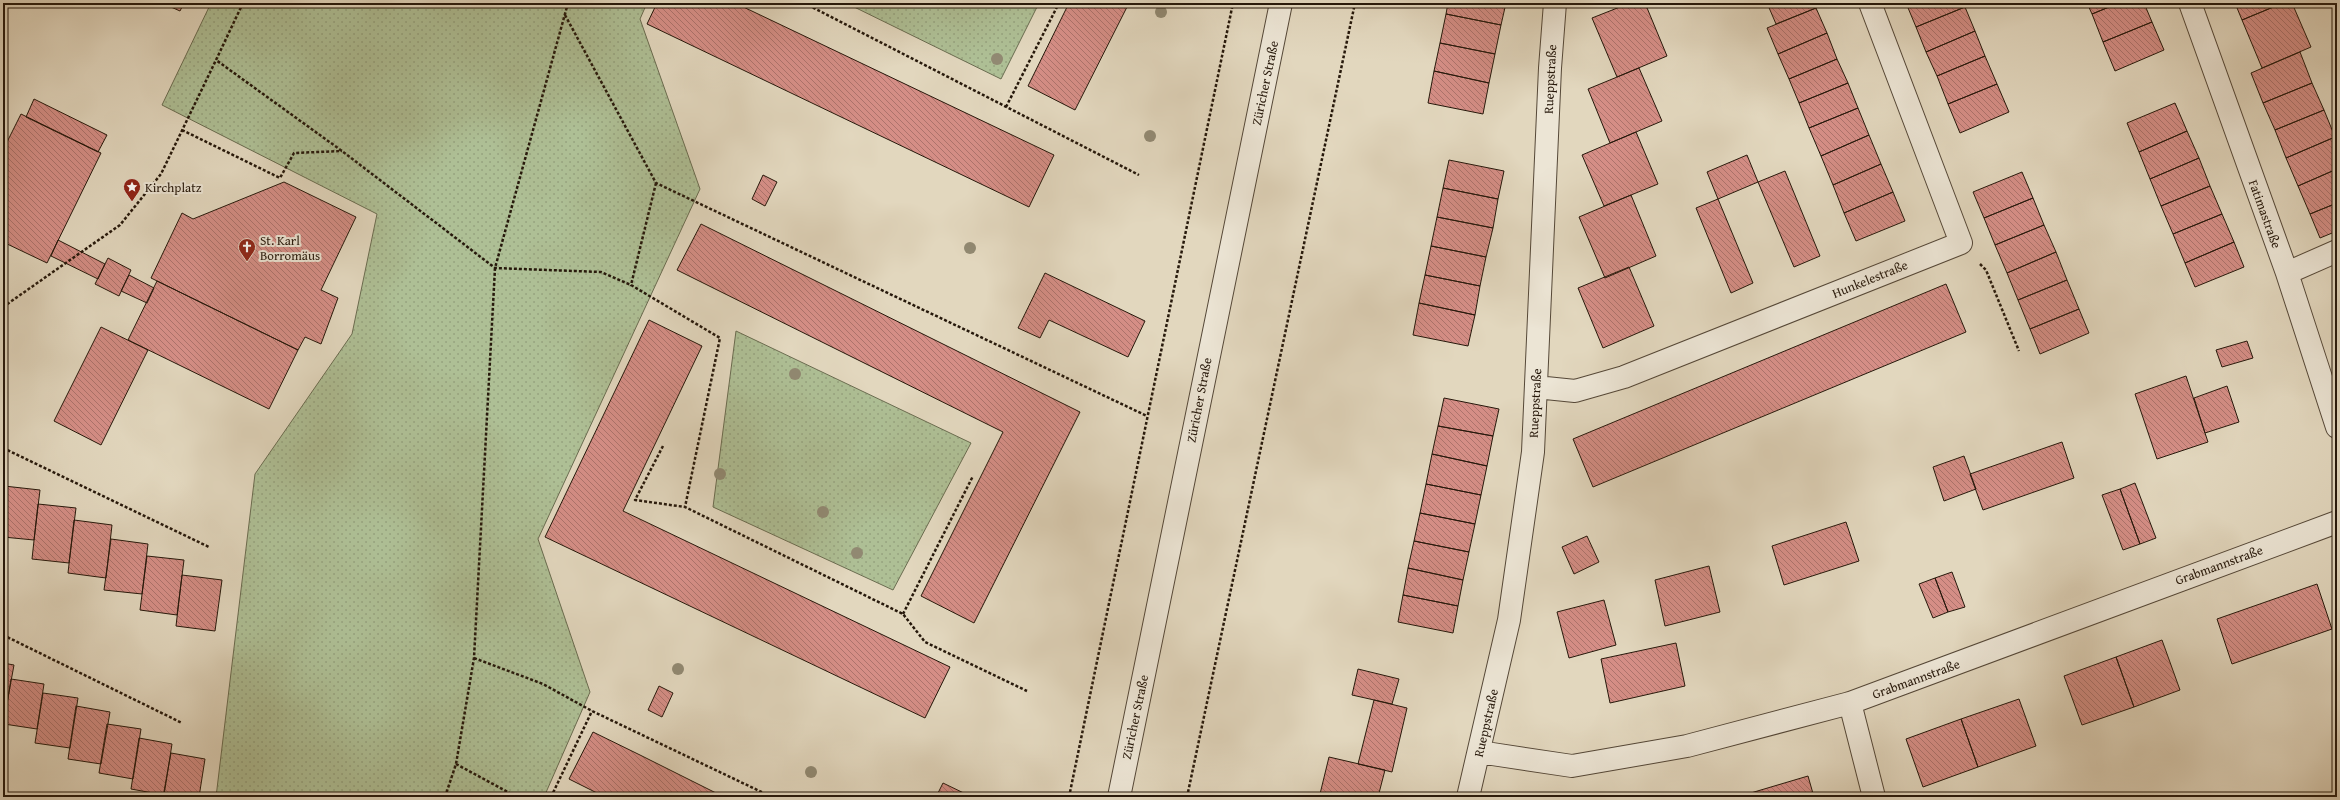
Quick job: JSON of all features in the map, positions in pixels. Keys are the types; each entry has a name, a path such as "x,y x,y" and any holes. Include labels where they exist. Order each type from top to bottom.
{"street":[{"name":"Züricher Straße","path":"1119,797 1281,3"},
{"name":"Rueppstraße","path":"1468,797 1509,620 1533,452 1550,68 1555,3"},
{"path":"1870,3 1961,243"},
{"name":"Fatimastraße","path":"2190,3 2287,274 2337,427"},
{"name":"Hunkelestraße","path":"1536,387 1575,391 1624,377 1961,243"},
{"path":"2287,274 2337,251"},
{"name":"Grabmannstraße","path":"1479,752 1572,766 1687,746 1850,703 2337,522"},
{"path":"1850,703 1874,797"}],"path":[{"path":"3,307 120,225 161,174 243,3"},
{"path":"445,797 456,764 474,658 494,268 568,3"},
{"path":"804,3 1139,175"},
{"path":"1006,107 1059,3"},
{"path":"1070,797 1232,3"},
{"path":"1187,797 1355,3"},
{"path":"565,14 656,183 1147,416"},
{"path":"216,60 342,151 494,268 601,272 630,285 720,338 685,507"},
{"path":"182,130 280,178 294,153 342,151"},
{"path":"630,285 656,183"},
{"path":"1961,243 1986,270 2019,351"},
{"path":"663,446 635,500 685,507 903,614 925,642 1027,691"},
{"path":"3,448 209,547"},
{"path":"903,614 974,476"},
{"path":"3,635 182,723"},
{"path":"474,658 543,684 592,711 772,797"},
{"path":"551,797 592,711"},
{"path":"456,764 517,797"}],"green space":[{"path":"211,3 647,3 640,19 700,189 538,539 590,692 544,797 216,797 255,474 352,334 377,214 162,105"},
{"path":"846,3 1039,3 1001,79"},
{"path":"736,331 971,443 893,590 713,507"}],"building":[{"path":"162,3 184,3 180,11"},
{"path":"657,3 735,3 1054,155 1029,207 647,24"},
{"path":"1069,3 1129,3 1075,110 1028,86"},
{"path":"1448,3 1506,3 1501,25 1446,14"},
{"path":"1630,3 1645,3 1667,56 1617,77 1592,18"},
{"path":"1767,3 1825,3 1826,4 1776,24"},
{"path":"1906,3 1963,3 1965,7 1916,27"},
{"path":"2087,3 2119,3 2092,14"},
{"path":"2119,3 2144,3 2152,22 2103,42 2092,14"},
{"path":"2235,3 2283,3 2242,20"},
{"path":"2283,3 2292,3 2311,47 2262,68 2242,20"},
{"path":"1965,7 1975,31 1926,52 1916,27"},
{"path":"1816,8 1827,33 1778,54 1767,28"},
{"path":"1446,14 1501,25 1495,54 1440,43"},
{"path":"2152,22 2164,50 2115,71 2103,42"},
{"path":"1975,31 1985,56 1937,76 1926,52"},
{"path":"1827,33 1837,59 1789,79 1778,54"},
{"path":"1440,43 1495,54 1489,83 1434,71"},
{"path":"2300,52 2312,83 2263,103 2251,73"},
{"path":"1985,56 1997,84 1948,104 1937,76"},
{"path":"1837,59 1848,83 1799,103 1789,79"},
{"path":"1639,68 1662,121 1610,143 1588,89"},
{"path":"1434,71 1489,83 1483,114 1428,103"},
{"path":"1848,83 1858,108 1809,128 1799,103"},
{"path":"2312,83 2324,110 2275,130 2263,103"},
{"path":"1997,84 2009,112 1960,133 1948,104"},
{"path":"34,99 107,135 98,152 26,117"},
{"path":"2175,103 2187,131 2139,152 2127,123"},
{"path":"1858,108 1869,135 1821,156 1809,128"},
{"path":"2324,110 2335,137 2286,158 2275,130"},
{"path":"21,114 101,153 47,263 3,242 3,150"},
{"path":"2187,131 2199,158 2150,179 2139,152"},
{"path":"1636,132 1658,184 1604,206 1582,155"},
{"path":"1869,135 1881,164 1833,185 1821,156"},
{"path":"2335,137 2337,142 2337,169 2298,186 2286,158"},
{"path":"1747,155 1758,182 1718,199 1707,172"},
{"path":"2199,158 2210,186 2161,206 2150,179"},
{"path":"1449,160 1504,171 1498,199 1443,188"},
{"path":"1881,164 1893,192 1844,213 1833,185"},
{"path":"2337,169 2337,203 2310,214 2298,186"},
{"path":"1785,171 1820,256 1794,267 1758,182"},
{"path":"2022,172 2033,198 1984,218 1973,192"},
{"path":"763,175 777,182 765,206 752,199"},
{"name":"St. Karl Borromäus","path":"284,182 356,217 321,290 338,298 321,344 305,337 298,350 151,278 182,213 193,219"},
{"path":"2210,186 2222,214 2173,234 2161,206"},
{"path":"1443,188 1498,199 1493,228 1437,217"},
{"path":"1893,192 1905,221 1856,241 1844,213"},
{"path":"1631,195 1656,256 1605,278 1579,217"},
{"path":"2033,198 2044,225 1995,245 1984,218"},
{"path":"1718,199 1753,283 1731,293 1696,208"},
{"path":"2337,203 2337,231 2320,238 2310,214"},
{"path":"2222,214 2234,242 2185,263 2173,234"},
{"path":"1437,217 1493,228 1486,257 1431,246"},
{"path":"701,224 1080,412 974,623 921,596 1003,432 677,270"},
{"path":"2044,225 2056,252 2007,273 1995,245"},
{"path":"58,240 105,264 98,279 51,256"},
{"path":"2234,242 2244,267 2195,287 2185,263"},
{"path":"1431,246 1486,257 1480,286 1425,275"},
{"path":"2056,252 2067,280 2018,300 2007,273"},
{"path":"108,258 131,270 119,296 95,284"},
{"path":"1629,267 1654,326 1603,348 1578,288"},
{"path":"1045,273 1145,321 1128,357 1049,320 1040,338 1018,328"},
{"path":"129,275 154,288 147,303 121,291"},
{"path":"1425,275 1480,286 1475,315 1419,303"},
{"path":"2067,280 2079,309 2030,329 2018,300"},
{"path":"157,281 298,350 269,409 128,340"},
{"path":"1946,284 1966,332 1593,487 1573,439"},
{"path":"1419,303 1475,315 1468,346 1413,335"},
{"path":"2079,309 2089,333 2040,354 2030,329"},
{"path":"649,320 702,346 623,511 950,667 925,718 545,537"},
{"path":"101,327 148,350 101,445 54,421"},
{"path":"2247,341 2253,358 2222,367 2216,350"},
{"path":"2186,376 2208,442 2157,459 2135,394"},
{"path":"2227,386 2239,422 2205,433 2194,398"},
{"path":"1444,398 1499,409 1493,436 1438,426"},
{"path":"1438,426 1493,436 1487,466 1432,454"},
{"path":"2062,442 2074,478 1983,510 1970,474"},
{"path":"1432,454 1487,466 1481,495 1426,484"},
{"path":"1964,456 1976,489 1944,501 1933,467"},
{"path":"2135,483 2156,538 2140,544 2120,489"},
{"path":"1426,484 1481,495 1475,524 1420,513"},
{"path":"4,486 40,490 34,540 3,537"},
{"path":"2120,489 2140,544 2123,550 2102,495"},
{"path":"38,504 76,508 69,563 32,559"},
{"path":"1420,513 1475,524 1469,552 1414,541"},
{"path":"74,520 112,525 106,578 68,573"},
{"path":"1846,522 1859,561 1784,585 1772,546"},
{"path":"1587,536 1599,562 1574,574 1562,547"},
{"path":"111,539 148,544 142,594 104,590"},
{"path":"1414,541 1469,552 1463,580 1408,568"},
{"path":"147,556 184,560 177,615 140,610"},
{"path":"1709,566 1720,612 1665,626 1655,580"},
{"path":"1408,568 1463,580 1458,606 1403,595"},
{"path":"1952,572 1965,607 1948,612 1935,578"},
{"path":"182,575 222,580 215,631 176,626"},
{"path":"1935,578 1948,612 1933,618 1919,584"},
{"path":"2317,584 2332,629 2232,664 2217,619"},
{"path":"1403,595 1458,606 1453,633 1398,622"},
{"path":"1604,600 1616,645 1569,658 1557,612"},
{"path":"2162,640 2180,690 2134,707 2116,657"},
{"path":"1676,643 1685,686 1610,703 1601,659"},
{"path":"2116,657 2134,707 2082,725 2064,676"},
{"path":"3,663 14,665 5,714 3,714"},
{"path":"1358,669 1399,679 1392,704 1352,695"},
{"path":"11,679 44,684 37,729 4,724"},
{"path":"659,686 673,693 662,717 648,710"},
{"path":"43,693 78,698 70,748 35,743"},
{"path":"2019,699 2036,746 1978,767 1961,719"},
{"path":"1374,700 1407,708 1392,772 1358,764"},
{"path":"76,706 110,712 101,764 68,759"},
{"path":"1961,719 1978,767 1923,787 1906,739"},
{"path":"107,724 141,729 133,779 99,773"},
{"path":"593,732 724,797 605,797 569,779"},
{"path":"139,738 172,744 164,795 131,789"},
{"path":"171,753 205,759 199,797 163,797"},
{"path":"1329,757 1385,770 1378,797 1334,797 1320,794"},
{"path":"1808,776 1814,797 1745,797 1744,795"},
{"path":"943,783 972,797 936,797"}],"place":[{"name":"Kirchplatz","path":"132,202"},
{"name":"St. Karl Borromäus","path":"247,262"}]}
